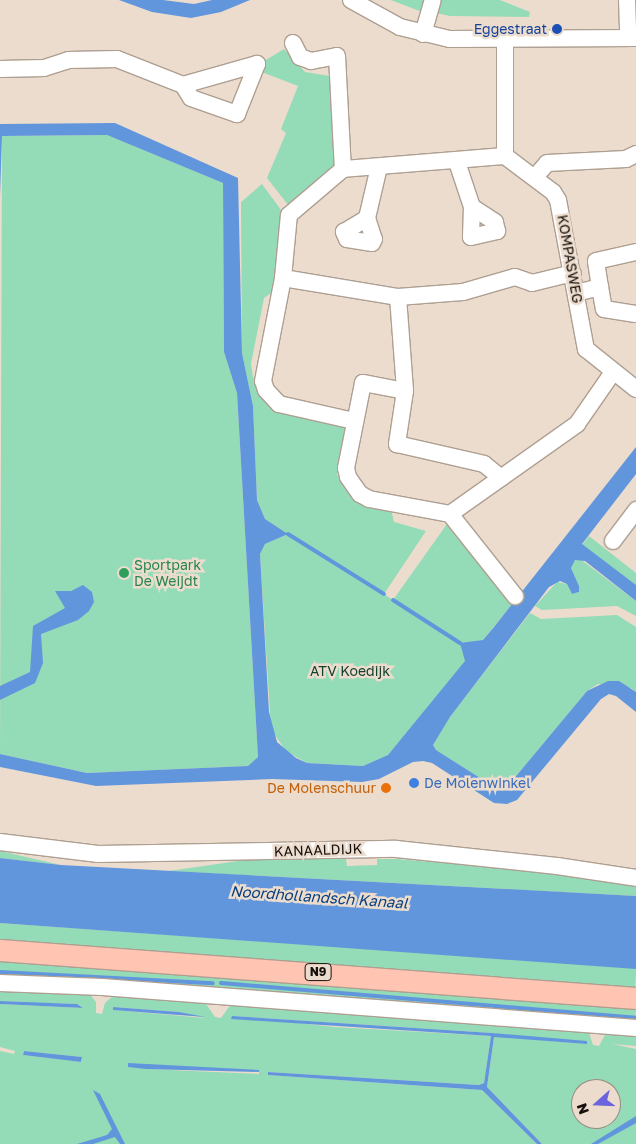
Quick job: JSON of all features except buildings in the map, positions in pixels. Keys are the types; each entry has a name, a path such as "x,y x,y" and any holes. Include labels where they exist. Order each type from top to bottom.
{"main road":[{"name":"N9","path":"0,950 636,998"}],"street":[{"path":"351,0 376,17 423,34 460,40 632,38 627,0"},
{"path":"423,34 433,0"},
{"path":"354,421 279,404 266,390 263,381 283,278 289,215 343,170 457,162 505,156 505,40"},
{"path":"293,43 300,57 311,61 337,56 343,170"},
{"path":"0,68 44,68 68,60 117,59 183,85"},
{"path":"535,177 547,163 626,159 636,154"},
{"name":"KOMPASWEG","path":"505,156 535,177 558,200 586,350 636,389"},
{"path":"457,162 472,207"},
{"path":"367,218 380,166"},
{"path":"636,252 596,261 604,309 636,314"},
{"path":"283,278 398,297 464,292 516,277 532,282 573,273"},
{"path":"576,292 600,287"},
{"path":"398,297 405,392 397,444 484,464 501,478"},
{"path":"450,514 577,424 613,372"},
{"path":"405,392 363,383 346,468 348,478 360,494 369,499 450,514 515,596"},
{"path":"613,541 636,510"},
{"name":"KANAALDIJK","path":"0,842 98,854 396,849 557,866 636,878"},
{"path":"0,983 102,987 636,1028"}],"green space":[{"path":"391,0 425,0 422,12"},
{"path":"438,0 500,0 530,12 529,17 450,16 436,13"},
{"path":"284,49 305,72 330,76 334,170 289,206 267,178 286,133 281,129 298,86 259,71 261,63"},
{"name":"Sportpark De Weijdt","path":"107,135 223,183 224,352 237,393 258,757 248,766 87,773 0,754 2,136"},
{"name":"ATV Koedijk","path":"262,184 281,210 279,287 264,298 251,364 253,377 261,394 347,422 337,475 356,500 390,505 394,522 426,531 384,594 393,600 447,524 500,591 515,601 483,640 469,644 465,661 456,675 388,755 363,766 307,763 286,751 271,729 260,554 265,544 288,534 265,519 257,500 253,406 242,353 241,202"},
{"path":"589,536 636,573 636,585 582,545"},
{"path":"580,559 636,601 636,616 617,606 542,610 535,606 557,582 567,584 572,594 579,592 579,586 571,568 573,561"},
{"path":"530,613 541,619 617,615 636,627 636,692 631,688 598,684 587,691 507,787 499,790 436,750 433,745 450,717"},
{"path":"0,851 61,865 0,858"},
{"path":"252,859 346,859 347,866 377,865 377,859 396,859 550,872 636,885 636,896 169,871"},
{"path":"0,923 636,967 635,987 0,943"},
{"path":"0,957 636,1001 635,1023 0,979"},
{"path":"0,987 89,993 96,1002 96,1013 102,1014 105,1003 114,995 204,1001 215,1017 221,1018 231,1004 588,1030 593,1045 599,1046 606,1033 636,1032 636,1046 612,1044 636,1049 636,1144 542,1144 487,1087 494,1036 587,1044 492,1033 232,1016 335,1027 491,1036 484,1083 479,1085 268,1072 268,1075 482,1090 537,1144 0,1144 0,1051 14,1054 15,1051 0,1047 0,1004 83,1008 77,1004 0,1001","holes":["113,1007 179,1012 205,1018 114,1010","24,1051 81,1057 82,1062 23,1055","146,1069 259,1070 259,1074"]}],"water":[{"path":"119,0 163,0 194,4 212,0 250,0 221,12 191,18 152,12"},
{"path":"115,123 238,178 242,353 253,406 257,500 265,519 288,534 265,544 260,554 269,712 277,742 296,758 307,763 363,766 388,755 465,661 460,643 483,640 636,447 636,474 582,544 636,585 636,601 585,561 575,560 571,568 579,586 579,592 572,594 567,584 560,581 549,587 450,717 433,745 436,750 499,790 507,787 587,691 608,681 619,681 636,692 636,712 616,696 609,694 601,699 517,800 507,804 494,803 432,763 423,761 413,762 379,779 362,782 272,779 96,786 0,767 0,754 87,773 248,766 258,757 237,393 224,352 223,183 107,135 2,136 0,196 0,124"},
{"path":"83,585 92,592 94,602 89,611 78,620 41,634 43,663 35,683 0,700 0,686 30,672 33,626 65,608 55,591 71,591"},
{"name":"Noordhollandsch Kanaal","path":"0,858 61,865 636,896 636,969 0,923"},
{"path":"0,1001 77,1004 83,1008 0,1004"},
{"path":"113,1007 179,1012 205,1017 113,1010"},
{"path":"232,1016 492,1033 587,1041 587,1044 494,1037 487,1087 542,1144 537,1144 482,1090 268,1075 268,1072 479,1085 484,1083 491,1036 231,1019"},
{"path":"24,1051 82,1057 81,1062 23,1055"},
{"path":"128,1063 259,1070 259,1072 146,1069 128,1067"},
{"path":"93,1090 100,1094 125,1144 120,1144 115,1137 93,1144 77,1144 107,1135 112,1129"},
{"path":"636,1116 636,1123 598,1144 591,1144 615,1129 621,1129 621,1125"}],"waterway":[{"path":"288,534 384,594"},
{"path":"393,600 460,643"},
{"path":"0,972 213,983"},
{"path":"221,983 636,1018"}],"place":[{"name":"Eggestraat","path":"557,29"},
{"name":"Sportpark De Weijdt","path":"124,573"},
{"name":"De Molenwinkel","path":"414,783"},
{"name":"De Molenschuur","path":"386,788"}]}
